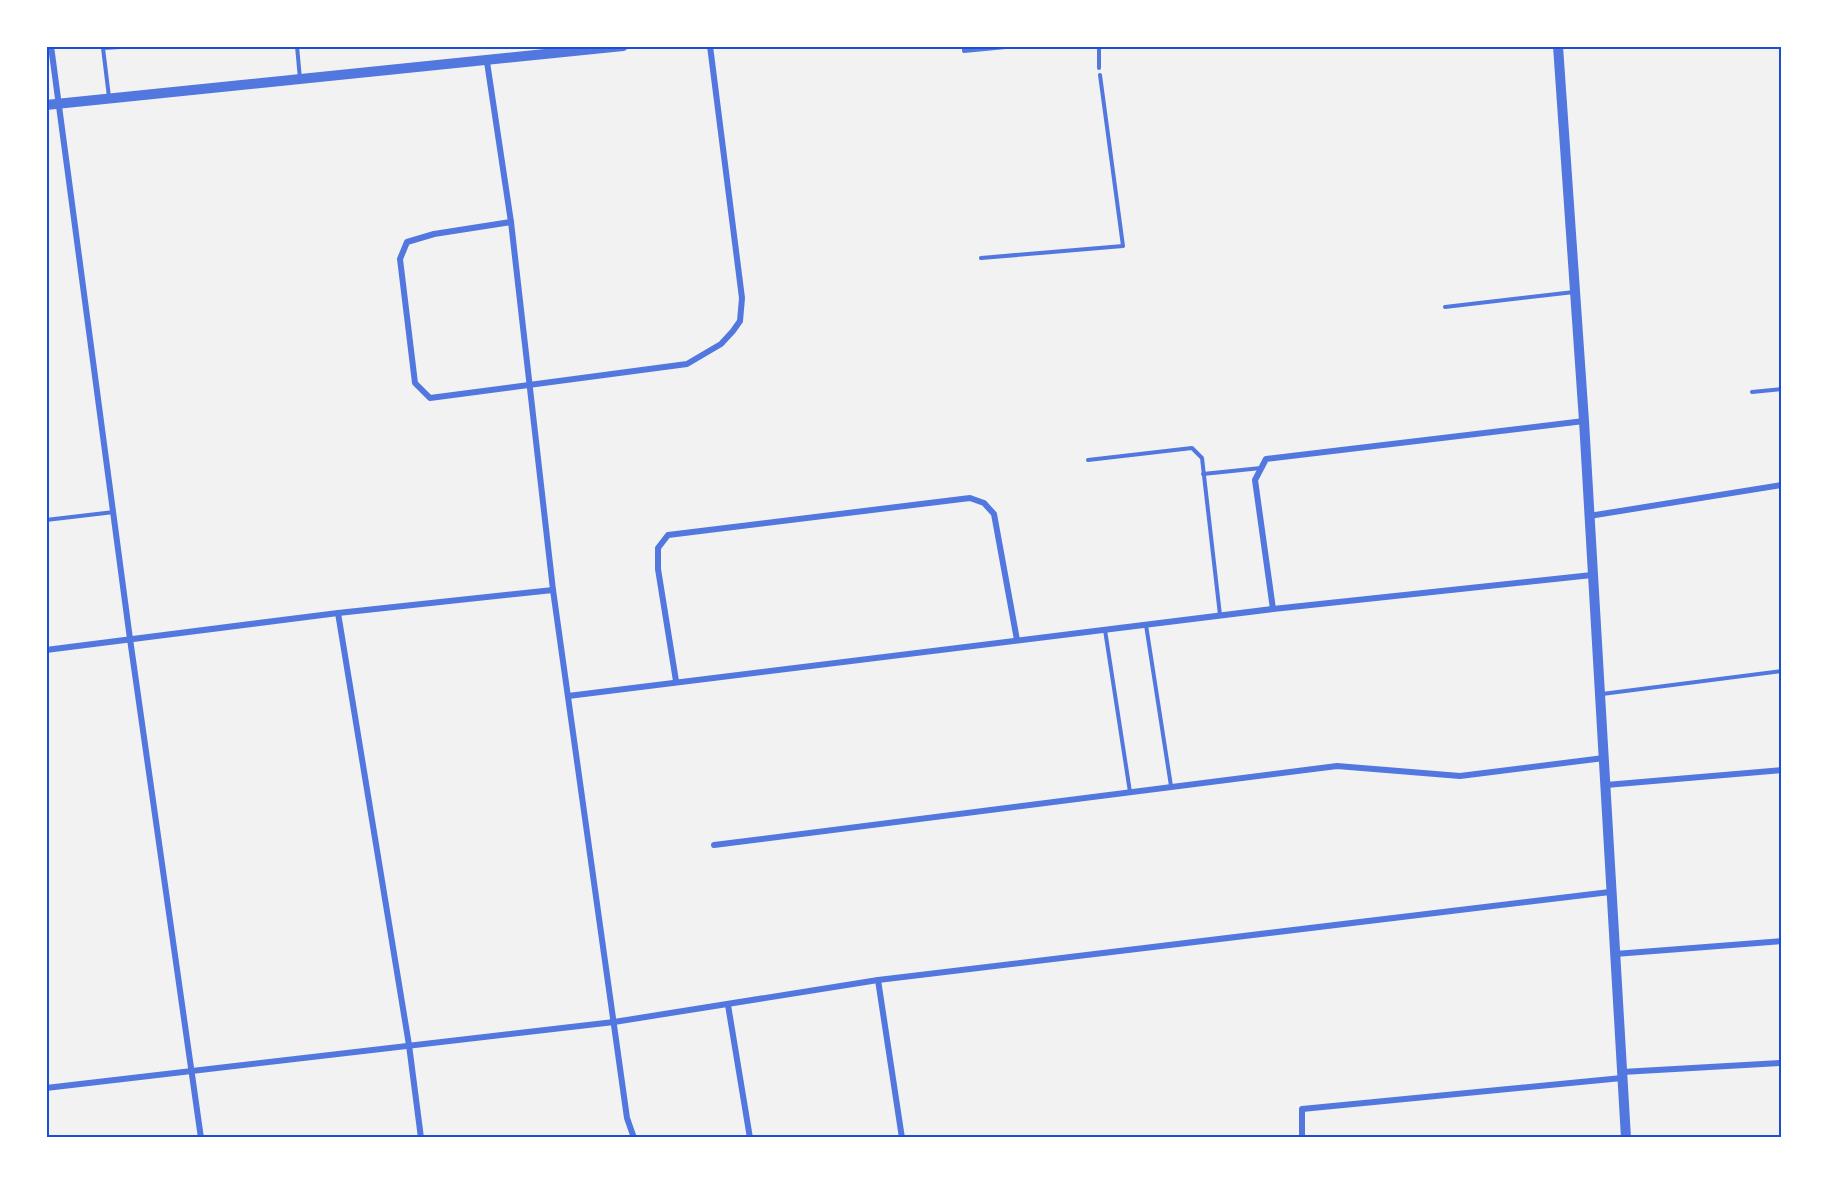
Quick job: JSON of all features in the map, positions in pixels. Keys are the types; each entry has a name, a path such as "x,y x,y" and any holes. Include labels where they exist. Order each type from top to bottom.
{"street":[{"path":"51,46 130,639 201,1137"},
{"path":"46,105 487,62 551,51 623,46"},
{"path":"511,222 434,234 407,242 400,259 415,383 430,398 687,364 721,344 740,321 742,298 710,46"},
{"path":"1558,46 1584,421 1598,694 1606,785 1610,892 1626,1137"},
{"path":"487,62 511,222 553,590 627,1118 633,1137"},
{"path":"1273,609 1255,480 1266,459 1346,452 1584,421"},
{"path":"1589,516 1782,485"},
{"path":"676,681 658,569 658,548 668,534 970,498 984,503 994,514 1017,640"},
{"path":"568,696 1220,615 1592,575"},
{"path":"46,650 338,613 553,590"},
{"path":"338,613 409,1045 421,1137"},
{"path":"714,845 1337,766 1460,777 1604,758"},
{"path":"1606,785 1782,770"},
{"path":"46,1088 191,1069 614,1022 878,980 1610,892"},
{"path":"1615,954 1782,941"},
{"path":"878,980 902,1137"},
{"path":"728,1005 750,1137"},
{"path":"1302,1137 1302,1109 1622,1075 1782,1063"}],"lane":[{"path":"110,99 103,48 137,46"},
{"path":"297,46 300,80"},
{"path":"964,46 964,51 1016,46"},
{"path":"1099,46 1100,68"},
{"path":"981,258 1123,246 1100,75"},
{"path":"1445,307 1575,292"},
{"path":"1752,392 1782,389"},
{"path":"1088,460 1192,448 1202,458 1220,615"},
{"path":"1203,474 1262,468"},
{"path":"46,520 114,512"},
{"path":"1146,624 1171,787"},
{"path":"1105,629 1131,792"},
{"path":"1598,694 1768,675 1782,671"}]}
